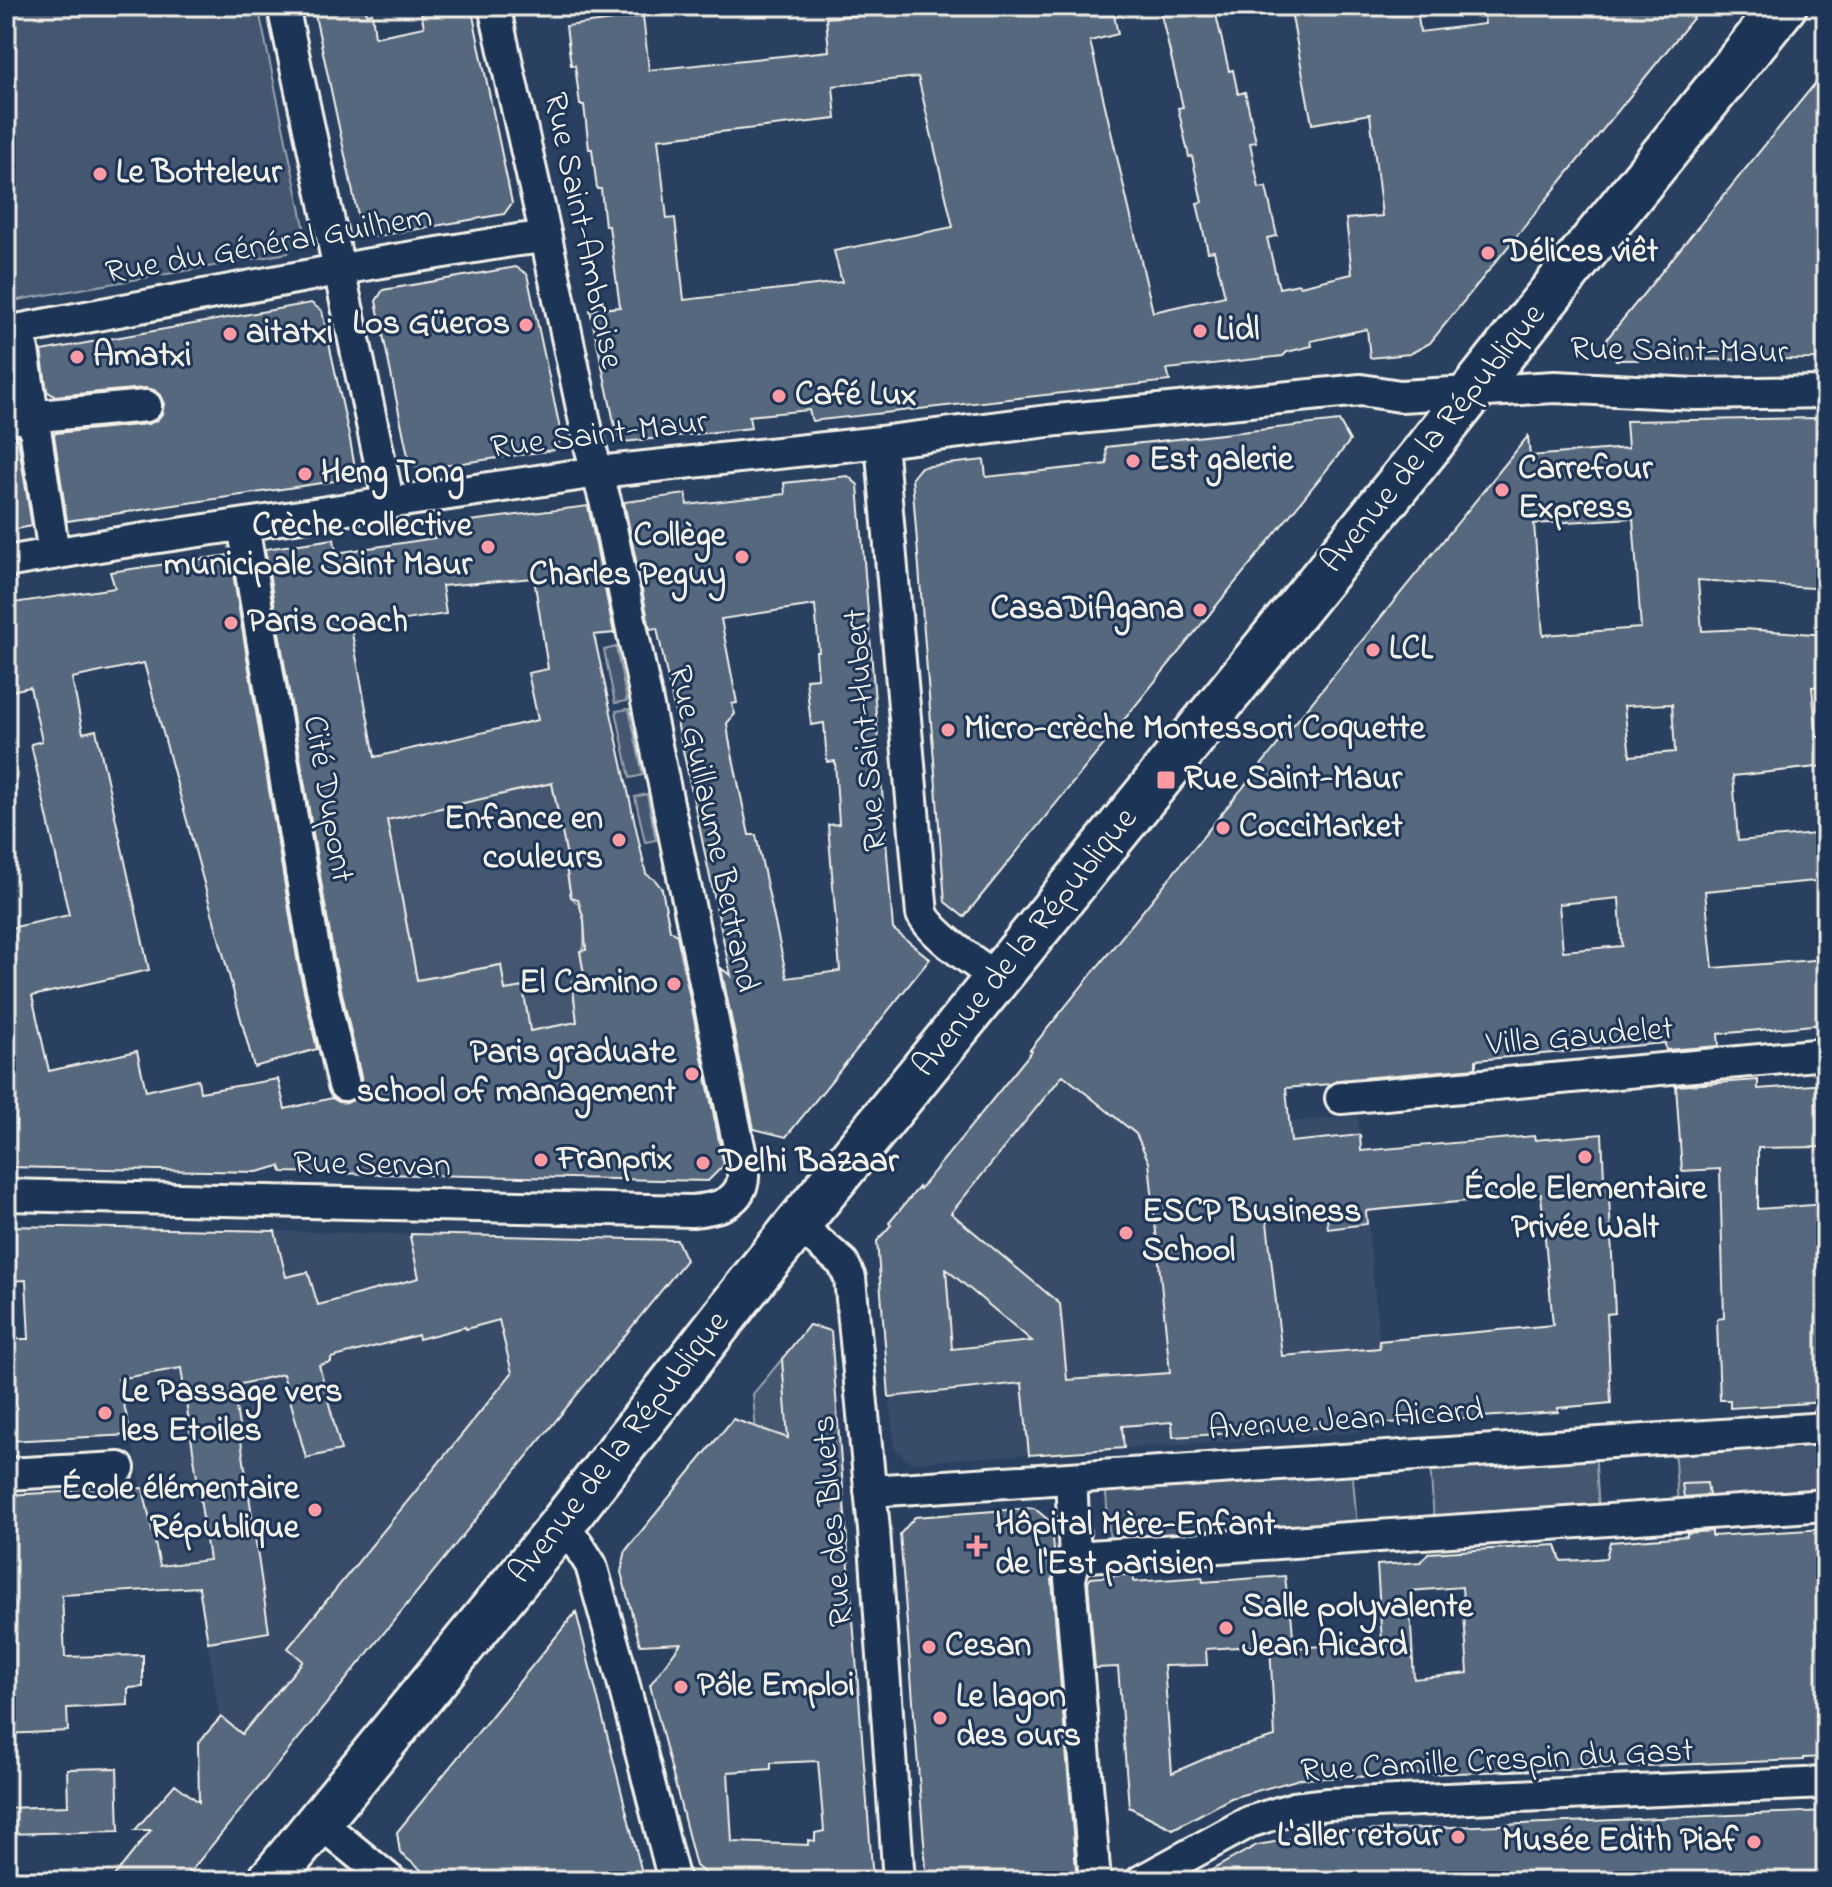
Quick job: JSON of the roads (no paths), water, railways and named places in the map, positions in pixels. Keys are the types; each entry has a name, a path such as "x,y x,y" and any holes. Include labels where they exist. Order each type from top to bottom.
{"main road":[{"name":"Avenue de la République","path":"270,1881 559,1528 745,1289 1784,6"}],"street":[{"path":"283,6 389,504"},
{"name":"Rue Saint-Ambroise","path":"494,6 586,430 598,472"},
{"name":"Rue du Général Guilhem","path":"13,331 339,271 546,237"},
{"path":"13,331 20,417 54,554"},
{"name":"Rue Saint-Maur","path":"6,562 598,472 1048,421 1361,390 1400,396 1555,387 1696,394 1826,392"},
{"path":"20,417 146,406"},
{"name":"Rue Saint-Hubert","path":"881,442 922,914 933,929 997,978"},
{"name":"Rue Guillaume Bertrand","path":"598,472 740,1151 743,1182 733,1199"},
{"name":"Cité Dupont","path":"243,525 314,947 344,1085"},
{"name":"Villa Gaudelet","path":"1341,1098 1826,1054"},
{"name":"Rue Servan","path":"6,1195 692,1211 723,1205 733,1199"},
{"name":"Rue des Bluets","path":"798,1225 843,1263 850,1278 870,1491 899,1881"},
{"name":"Avenue Jean Aicard","path":"870,1491 1826,1428"},
{"path":"6,1474 119,1468"},
{"path":"1071,1478 1075,1557 1070,1579 1095,1881"},
{"path":"1075,1557 1826,1505"},
{"path":"559,1528 577,1543 591,1565 674,1881"},
{"name":"Rue Camille Crespin du Gast","path":"1141,1881 1249,1822 1294,1808 1826,1783"},
{"path":"319,1822 391,1881"}],"place":[{"name":"Le Botteleur","path":"100,174"},
{"name":"Délices viêt","path":"1488,253"},
{"name":"Los Güeros","path":"526,325"},
{"name":"Lidl","path":"1200,331"},
{"name":"aitatxi","path":"230,334"},
{"name":"Amatxi","path":"77,357"},
{"name":"Café Lux","path":"779,396"},
{"name":"Est galerie","path":"1133,461"},
{"name":"Heng Tong","path":"305,474"},
{"name":"Carrefour Express","path":"1502,490"},
{"name":"Crèche collective municipale Saint Maur","path":"488,547"},
{"name":"Collège Charles Peguy","path":"742,557"},
{"name":"CasaDiAgana","path":"1200,610"},
{"name":"Paris coach","path":"231,623"},
{"name":"LCL","path":"1373,650"},
{"name":"Micro-crèche Montessori Coquette","path":"948,730"},
{"name":"Rue Saint-Maur","path":"1166,780"},
{"name":"CocciMarket","path":"1223,828"},
{"name":"Enfance en couleurs","path":"619,840"},
{"name":"El Camino","path":"674,984"},
{"name":"Paris graduate school of management","path":"692,1074"},
{"name":"École Elementaire Privée Walt","path":"1585,1157"},
{"name":"Franprix","path":"541,1160"},
{"name":"Delhi Bazaar","path":"703,1163"},
{"name":"ESCP Business School","path":"1126,1233"},
{"name":"Le Passage vers les Etoiles","path":"105,1413"},
{"name":"École élémentaire République","path":"315,1510"},
{"name":"Hôpital Mère-Enfant de l'Est parisien","path":"977,1546"},
{"name":"Salle polyvalente Jean Aicard","path":"1226,1628"},
{"name":"Cesan","path":"929,1647"},
{"name":"Pôle Emploi","path":"681,1687"},
{"name":"Le lagon des ours","path":"940,1718"},
{"name":"L'aller retour","path":"1458,1837"},
{"name":"Musée Edith Piaf","path":"1754,1842"}]}
